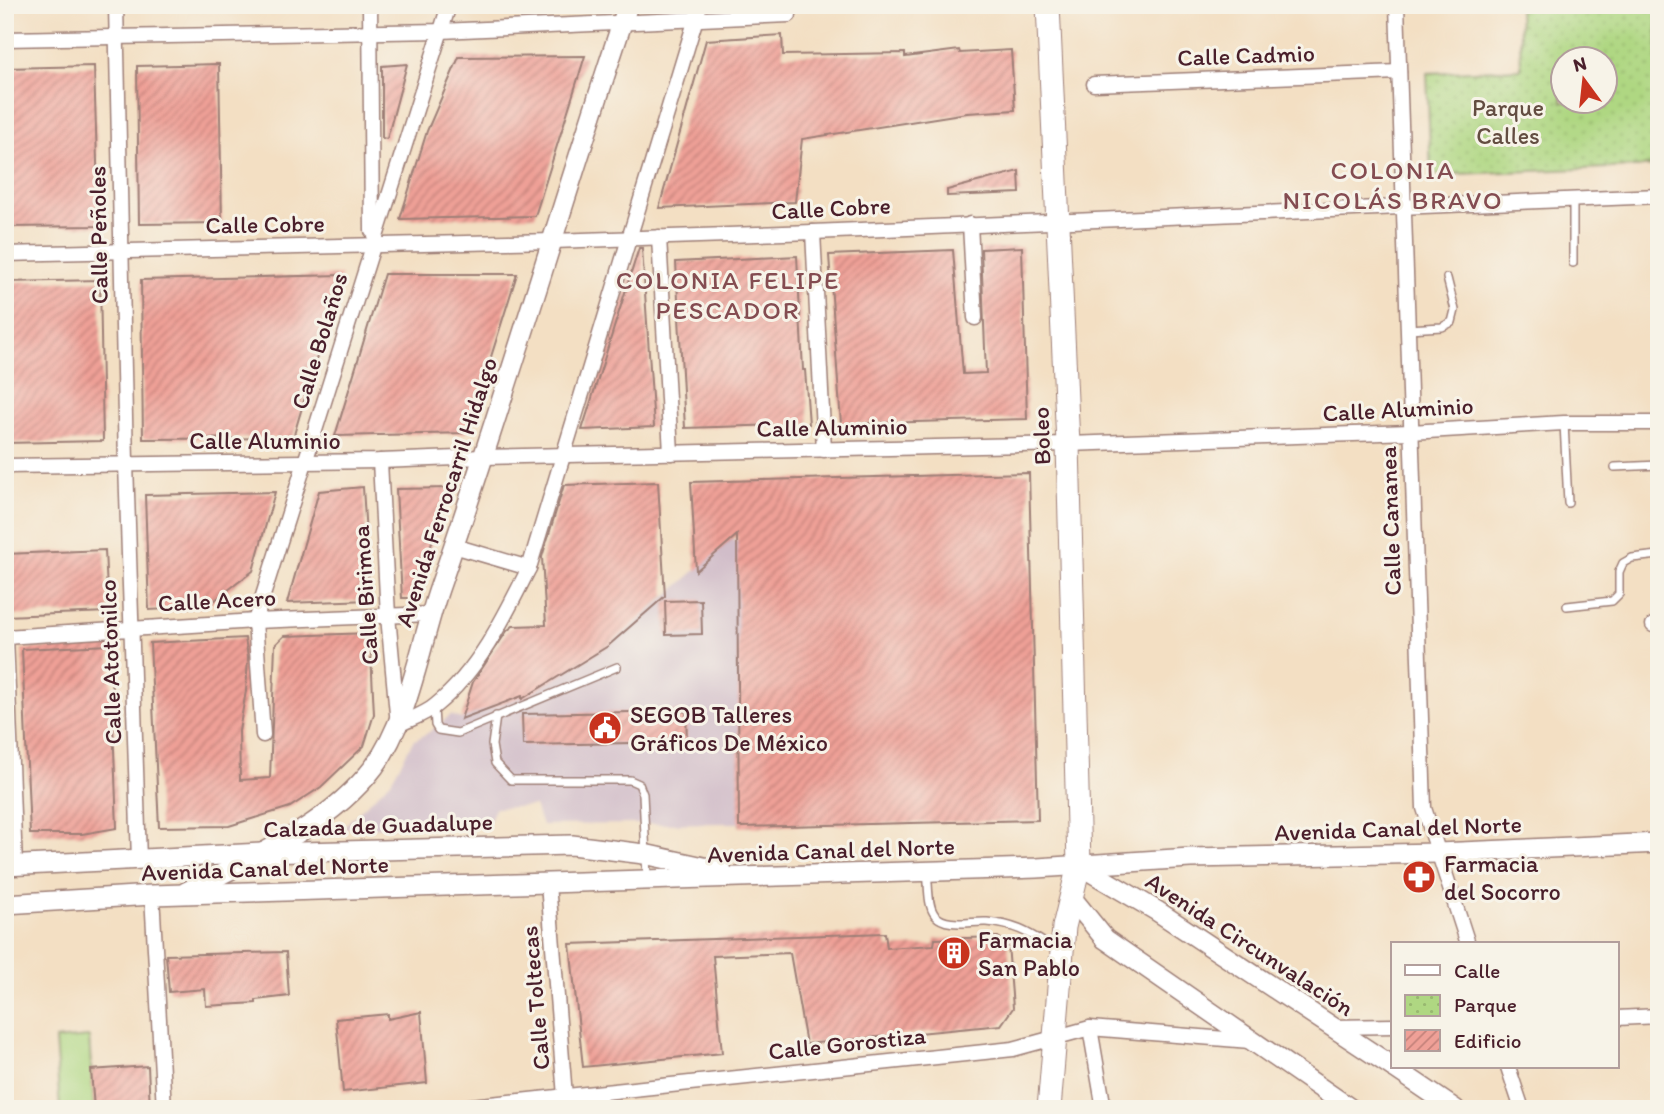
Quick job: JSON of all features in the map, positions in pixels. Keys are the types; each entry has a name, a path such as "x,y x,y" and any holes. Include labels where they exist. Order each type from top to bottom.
{"main road":[{"name":"Boleo","path":"1048,5 1068,444 1079,865 1064,927 1049,1109"},
{"name":"Avenida Ferrocarril Hidalgo","path":"181,895 262,853 319,819 352,792 375,765 398,725 431,614 625,14"},
{"name":"Avenida Canal del Norte","path":"5,904 152,895 647,881 1079,865 1190,858 1438,853 1659,843"},
{"name":"Calzada de Guadalupe","path":"10,865 262,853 572,845 645,854 750,877"},
{"name":"Avenida Circunvalación","path":"1079,865 1157,911 1391,1066"},
{"path":"1071,897 1105,939 1351,1109"},
{"name":"Avenida Circunvalación","path":"1394,1068 1455,1109"}],"street":[{"name":"Calle Peñoles","path":"116,5 126,463"},
{"path":"370,5 372,245"},
{"name":"Calle Bolaños","path":"263,735 255,621 449,5"},
{"name":"Calle Cananea","path":"1397,5 1424,808 1467,942"},
{"path":"5,39 442,31 625,14 697,12 789,15"},
{"path":"398,725 434,707 465,674 502,623 529,568 697,12"},
{"name":"Calle Cadmio","path":"1094,84 1399,72"},
{"name":"Calle Cobre","path":"5,254 813,232 1659,196"},
{"path":"971,224 975,318"},
{"path":"813,232 824,450"},
{"path":"659,237 671,453"},
{"name":"Calle Aluminio","path":"5,466 306,463 1068,444 1564,424 1659,423"},
{"name":"Calle Birimoa","path":"380,461 388,616 398,725"},
{"name":"Calle Atotonilco","path":"126,463 139,860"},
{"path":"454,546 529,568"},
{"name":"Calle Acero","path":"10,865 6,637 255,621 431,614"},
{"name":"Calle Toltecas","path":"548,884 566,1103"},
{"path":"152,895 163,1109"},
{"path":"1618,1018 1659,1016"},
{"path":"1333,1027 1391,1026"},
{"path":"1090,1028 1104,1109"},
{"name":"Calle Gorostiza","path":"443,1109 566,1103 1013,1049 1090,1028 1254,1041"},
{"path":"1508,1068 1522,1109"}],"lane":[{"path":"1573,200 1573,263"},
{"path":"1408,329 1442,327 1452,322 1455,310 1447,278"},
{"path":"1564,424 1568,503"},
{"path":"1615,467 1659,465"},
{"path":"1567,606 1612,601 1619,594 1619,572 1623,563 1632,558 1659,555"},
{"path":"434,707 435,725 443,732 458,733 617,667"},
{"path":"496,716 492,745 495,762 511,780 629,780 639,784 643,794 647,881"},
{"path":"927,871 932,912 939,920 986,922 1020,928 1061,953"}],"shaded area":[{"path":"1030,533 1034,820 542,825 534,806 495,808 488,825 342,828 391,781 413,741 451,715 461,719 532,691 610,645 731,540"}],"green space":[{"name":"Parque Calles","path":"1519,5 1657,5 1659,166 1431,175 1427,73 1521,69"},
{"path":"89,1037 94,1109 60,1109 55,1040"}],"building":[{"path":"782,35 783,55 905,53 905,57 959,50 960,53 1011,50 1015,110 967,113 802,139 795,202 659,208 706,40"},
{"path":"585,56 535,216 400,219 427,131 459,57"},
{"path":"219,64 222,223 139,224 137,66"},
{"path":"407,64 387,139 382,138 382,66"},
{"path":"94,66 99,226 5,227 5,68"},
{"path":"1019,171 1020,193 947,196 947,190"},
{"path":"1022,247 1027,419 841,424 829,255 953,250 963,374 986,373 981,249"},
{"path":"639,248 642,248 654,427 582,430"},
{"path":"797,256 803,370 809,424 685,428 676,262"},
{"path":"384,274 517,274 467,433 335,436"},
{"path":"341,275 293,438 143,439 141,280"},
{"path":"100,280 103,441 5,443 5,282"},
{"path":"1029,473 1038,820 739,827 737,535 696,571 691,482"},
{"path":"658,482 665,596 608,646 522,699 522,696 461,719 473,682 507,631 513,626 546,625 542,557 564,485"},
{"path":"363,487 370,600 287,603 319,491"},
{"path":"449,488 414,598 402,598 396,489"},
{"path":"275,492 253,571 206,607 149,610 145,495"},
{"path":"105,550 108,612 5,616 5,554"},
{"path":"701,600 702,634 666,635 665,601"},
{"path":"370,633 374,714 364,746 321,787 290,807 229,826 159,827 150,643 245,638 248,657 246,691 239,731 240,780 270,778 275,645 284,636"},
{"path":"110,645 117,828 82,834 30,834 22,649"},
{"name":"SEGOB Talleres Gráficos De México","path":"686,711 687,742 523,745 522,714"},
{"path":"885,933 887,948 934,945 935,939 998,937 1008,944 1013,1008 1001,1025 806,1044 790,953 713,956 722,1053 583,1067 570,944"},
{"path":"286,952 289,996 256,1000 256,1003 206,1006 205,989 169,992 166,955"},
{"path":"421,1012 427,1083 343,1092 336,1019 388,1014 388,1019"},
{"path":"148,1066 150,1109 94,1109 91,1070"}],"place":[{"name":"SEGOB Talleres Gráficos De México","path":"605,728"},
{"name":"Farmacia del Socorro","path":"1419,877"},
{"name":"Farmacia San Pablo","path":"954,953"}],"district":[{"name":"COLONIA NICOLÁS BRAVO","path":"1393,185"},
{"name":"COLONIA FELIPE PESCADOR","path":"728,295"}]}
